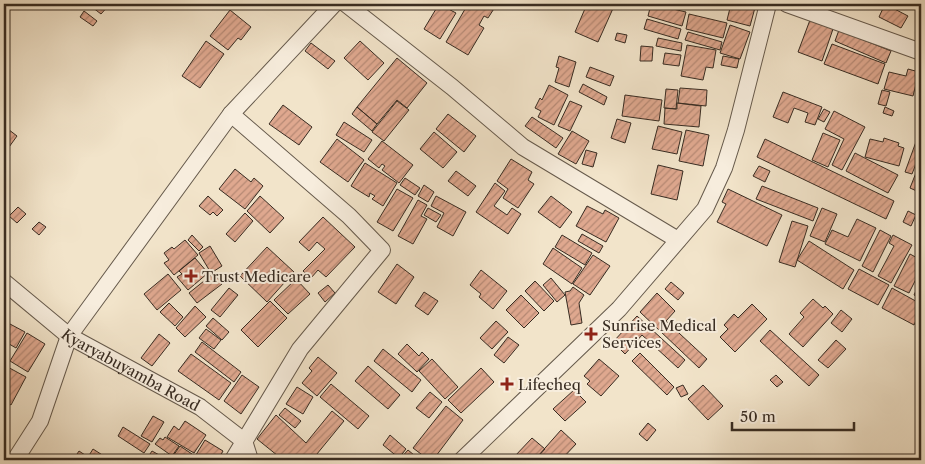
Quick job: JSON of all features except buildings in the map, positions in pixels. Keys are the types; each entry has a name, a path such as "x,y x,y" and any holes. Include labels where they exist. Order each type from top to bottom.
{"street":[{"path":"15,460 40,421 69,336 231,114 334,4"},
{"path":"346,4 452,87 523,147 678,240"},
{"path":"462,460 619,309 705,209 724,168 736,130 768,4"},
{"path":"787,4 921,52"},
{"path":"231,114 349,216 382,250 300,350 233,460"},
{"name":"Kyaryabuyamba Road","path":"4,282 69,336 200,407 244,441"},
{"path":"244,441 250,460"}],"place":[{"name":"Trust Medicare","path":"191,276"},
{"name":"Sunrise Medical Services","path":"591,334"},
{"name":"Lifecheq","path":"507,384"}]}
